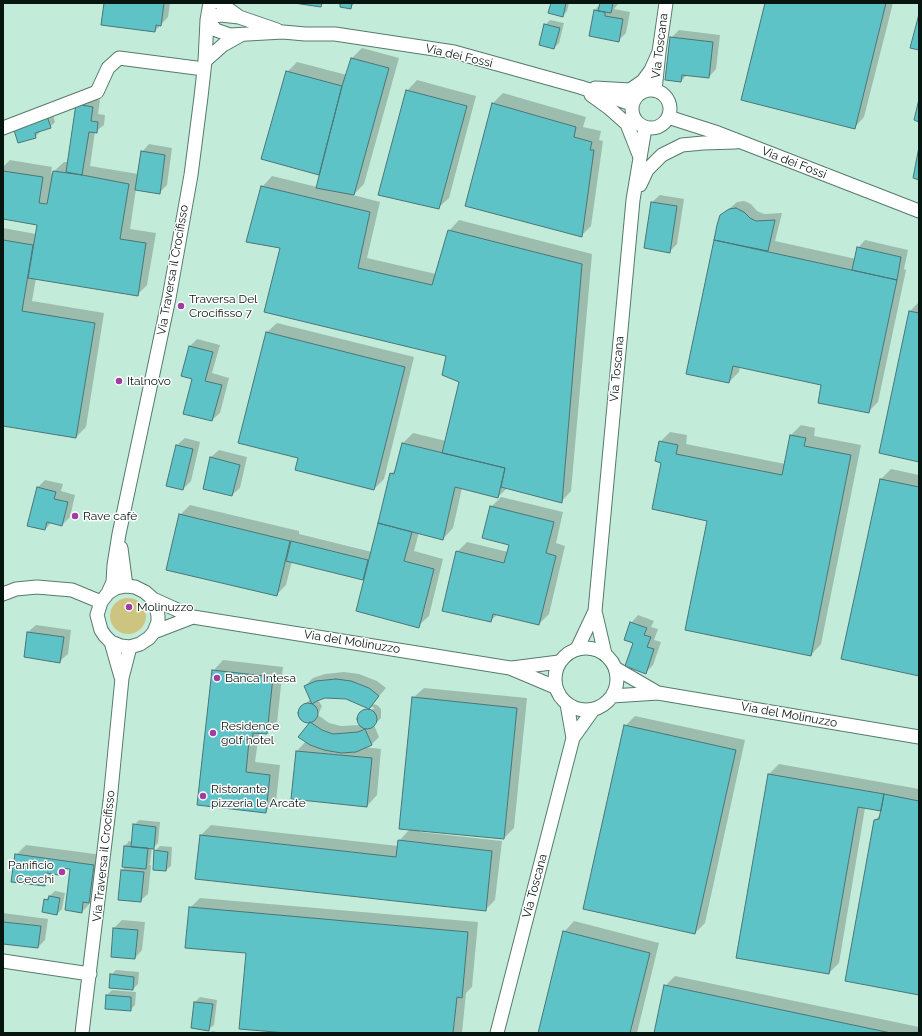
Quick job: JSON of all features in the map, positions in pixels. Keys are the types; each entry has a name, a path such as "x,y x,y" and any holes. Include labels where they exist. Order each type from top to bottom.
{"street":[{"name":"Via Traversa il Crocifisso","path":"122,678 111,642 105,636 98,622 97,616 104,598 113,582 119,534 170,291 190,175 205,65 207,20 210,3"},
{"name":"Via dei Fossi","path":"220,3 239,17"},
{"name":"Via Toscana","path":"655,90 666,3"},
{"name":"Via dei Fossi","path":"282,32 239,17 221,15 214,16 207,20 216,30 230,35 282,32 335,34 454,52 580,87 632,104"},
{"name":"Via dei Fossi","path":"205,65 223,45 241,35"},
{"path":"580,87 630,90 643,81 652,70 659,52"},
{"path":"3,128 97,92 108,68 119,58 205,65"},
{"path":"580,87 609,108 627,124 640,157"},
{"path":"655,90 665,96 668,100 670,111 668,117 662,125 645,128 636,121 631,110 632,104 638,94 643,91 655,90"},
{"name":"Via dei Fossi","path":"668,117 718,133 919,211"},
{"name":"Via Toscana","path":"605,654 595,612 633,200 645,128"},
{"path":"633,200 647,170 662,155 682,145 742,142"},
{"name":"Via Traversa il Crocifisso","path":"119,534 126,586"},
{"path":"3,594 16,589 37,587 72,590 104,598 116,588 126,586 135,587 145,592 153,599 156,605 158,622 154,632 149,638 140,644 121,646 111,642"},
{"name":"Via del Molinuzzo","path":"153,599 193,617 510,668 555,687"},
{"name":"Via Toscana","path":"577,649 595,612"},
{"path":"154,632 193,617"},
{"name":"Via Traversa il Crocifisso","path":"82,1033 110,801 122,678 130,646"},
{"path":"587,647 596,649 605,654 611,660 617,677 616,687 612,696 600,707 592,710 574,708 567,704 555,687 555,674 564,656 577,649 587,647"},
{"name":"Via del Molinuzzo","path":"510,668 560,662"},
{"name":"Via del Molinuzzo","path":"615,668 658,693"},
{"name":"Via del Molinuzzo","path":"612,696 658,693 919,737"},
{"name":"Via Toscana","path":"567,704 573,738"},
{"name":"Via Toscana","path":"497,1033 573,738 592,710"},
{"path":"3,961 90,974"}],"shaded area":[{"path":"132,598 141,603 145,609 145,623 141,629 132,634 124,634 115,629 111,623 110,612 115,603 121,599"}],"building":[{"path":"104,3 164,3 161,26 156,25 155,32 101,25"},
{"path":"294,3 322,3 321,7"},
{"path":"340,3 352,3 351,9 340,7"},
{"path":"551,3 566,3 563,17 548,13"},
{"path":"600,3 613,3 611,13 598,11"},
{"path":"765,3 886,3 855,129 741,100"},
{"path":"594,10 605,12 605,16 623,19 619,42 589,36"},
{"path":"919,14 919,50 910,48"},
{"path":"544,24 560,28 554,49 539,45"},
{"path":"670,37 713,42 709,78 682,75 681,82 665,80"},
{"path":"351,58 389,68 354,195 316,188 342,86"},
{"path":"286,71 342,86 319,175 261,159"},
{"path":"406,90 467,106 439,209 378,195"},
{"path":"919,99 919,122 914,120"},
{"path":"492,103 576,127 574,137 592,142 590,150 594,150 582,237 465,206"},
{"path":"76,104 93,107 91,121 98,122 97,133 89,132 82,175 66,172"},
{"path":"47,116 51,128 35,133 36,138 18,143 13,127"},
{"path":"919,147 919,180 913,178"},
{"path":"141,151 165,155 160,194 135,190"},
{"path":"3,171 43,177 39,203 47,204 53,171 129,184 120,239 146,243 138,296 28,278 37,225 3,219"},
{"path":"261,186 370,212 358,268 432,285 448,230 582,264 562,503 501,487 505,468 442,453 459,382 442,375 446,356 264,312 280,248 246,242"},
{"path":"651,202 677,206 670,253 644,248"},
{"path":"736,208 756,221 775,220 768,251 714,240 720,215 729,209"},
{"path":"3,240 33,245 22,311 95,323 76,438 3,426"},
{"path":"714,240 897,280 869,413 818,403 821,385 733,366 729,383 686,374"},
{"path":"857,247 901,257 897,280 852,270"},
{"path":"909,311 919,313 919,462 879,453"},
{"path":"266,332 405,367 374,490 295,470 298,458 238,443"},
{"path":"189,346 213,352 205,381 222,385 212,421 183,414 192,379 181,376"},
{"path":"790,435 806,438 804,446 851,455 811,656 685,630 707,521 652,509 661,463 655,461 659,441 678,445 676,454 782,475"},
{"path":"402,443 505,468 498,498 455,487 443,540 378,523 390,473 394,474"},
{"path":"176,445 193,449 183,490 166,486"},
{"path":"210,457 240,465 232,496 203,489"},
{"path":"880,479 919,487 919,676 841,659"},
{"path":"37,487 56,492 54,499 68,502 62,526 47,522 45,530 27,526"},
{"path":"490,506 554,522 546,553 556,556 539,625 493,614 491,622 442,611 456,551 504,563 509,545 482,538"},
{"path":"179,514 290,541 277,596 166,570"},
{"path":"378,523 412,532 404,561 434,569 419,628 356,611"},
{"path":"291,541 368,560 363,580 286,561"},
{"path":"630,622 647,628 644,635 651,637 647,647 654,649 646,674 625,666 633,643 624,640"},
{"path":"27,632 64,637 60,663 24,657"},
{"path":"212,670 273,677 267,734 253,733 252,742 249,741 246,772 270,775 266,813 197,805"},
{"path":"336,679 351,681 369,688 379,696 369,709 346,699 325,698 312,704 304,686 316,681"},
{"path":"412,697 517,708 504,839 399,829"},
{"path":"308,703 315,706 318,713 315,720 308,723 301,720 298,713 301,706"},
{"path":"363,709 371,709 377,715 377,723 371,729 363,729 357,723 357,715"},
{"path":"310,722 322,730 333,734 358,732 365,729 372,745 356,752 341,753 324,750 310,745 298,737"},
{"path":"624,725 736,750 695,934 583,909"},
{"path":"296,751 372,758 367,807 291,799"},
{"path":"768,774 884,794 881,811 858,807 829,974 736,958"},
{"path":"884,794 919,801 919,995 845,981 874,820 879,819"},
{"path":"133,824 156,827 154,849 131,847"},
{"path":"200,835 396,857 398,840 492,851 486,911 195,879"},
{"path":"124,846 148,848 146,869 122,867"},
{"path":"154,850 168,852 166,871 153,870"},
{"path":"15,854 94,865 89,903 83,902 82,913 65,910 70,869 60,868 59,875 46,873 45,886 11,882"},
{"path":"121,870 144,872 141,902 118,900"},
{"path":"49,896 60,898 57,915 42,912 44,899 48,900"},
{"path":"189,907 468,932 462,998 457,997 453,1033 287,1033 239,1029 246,953 185,948"},
{"path":"3,922 41,926 38,948 3,944"},
{"path":"113,928 138,930 135,959 111,957"},
{"path":"563,931 650,953 630,1033 538,1033"},
{"path":"110,974 134,977 133,990 109,988"},
{"path":"664,985 891,1033 654,1033"},
{"path":"106,995 131,997 131,1011 105,1009"},
{"path":"194,1002 213,1004 209,1031 191,1028"}],"place":[{"name":"Traversa Del Crocifisso 7","path":"181,306"},
{"name":"Italnovo","path":"119,381"},
{"name":"Rave cafè","path":"75,516"},
{"name":"Molinuzzo","path":"129,607"},
{"name":"Banca Intesa","path":"217,678"},
{"name":"Residence golf hotel","path":"213,733"},
{"name":"Ristorante pizzeria le Arcate","path":"203,796"},
{"name":"Panificio Cecchi","path":"62,872"}]}
